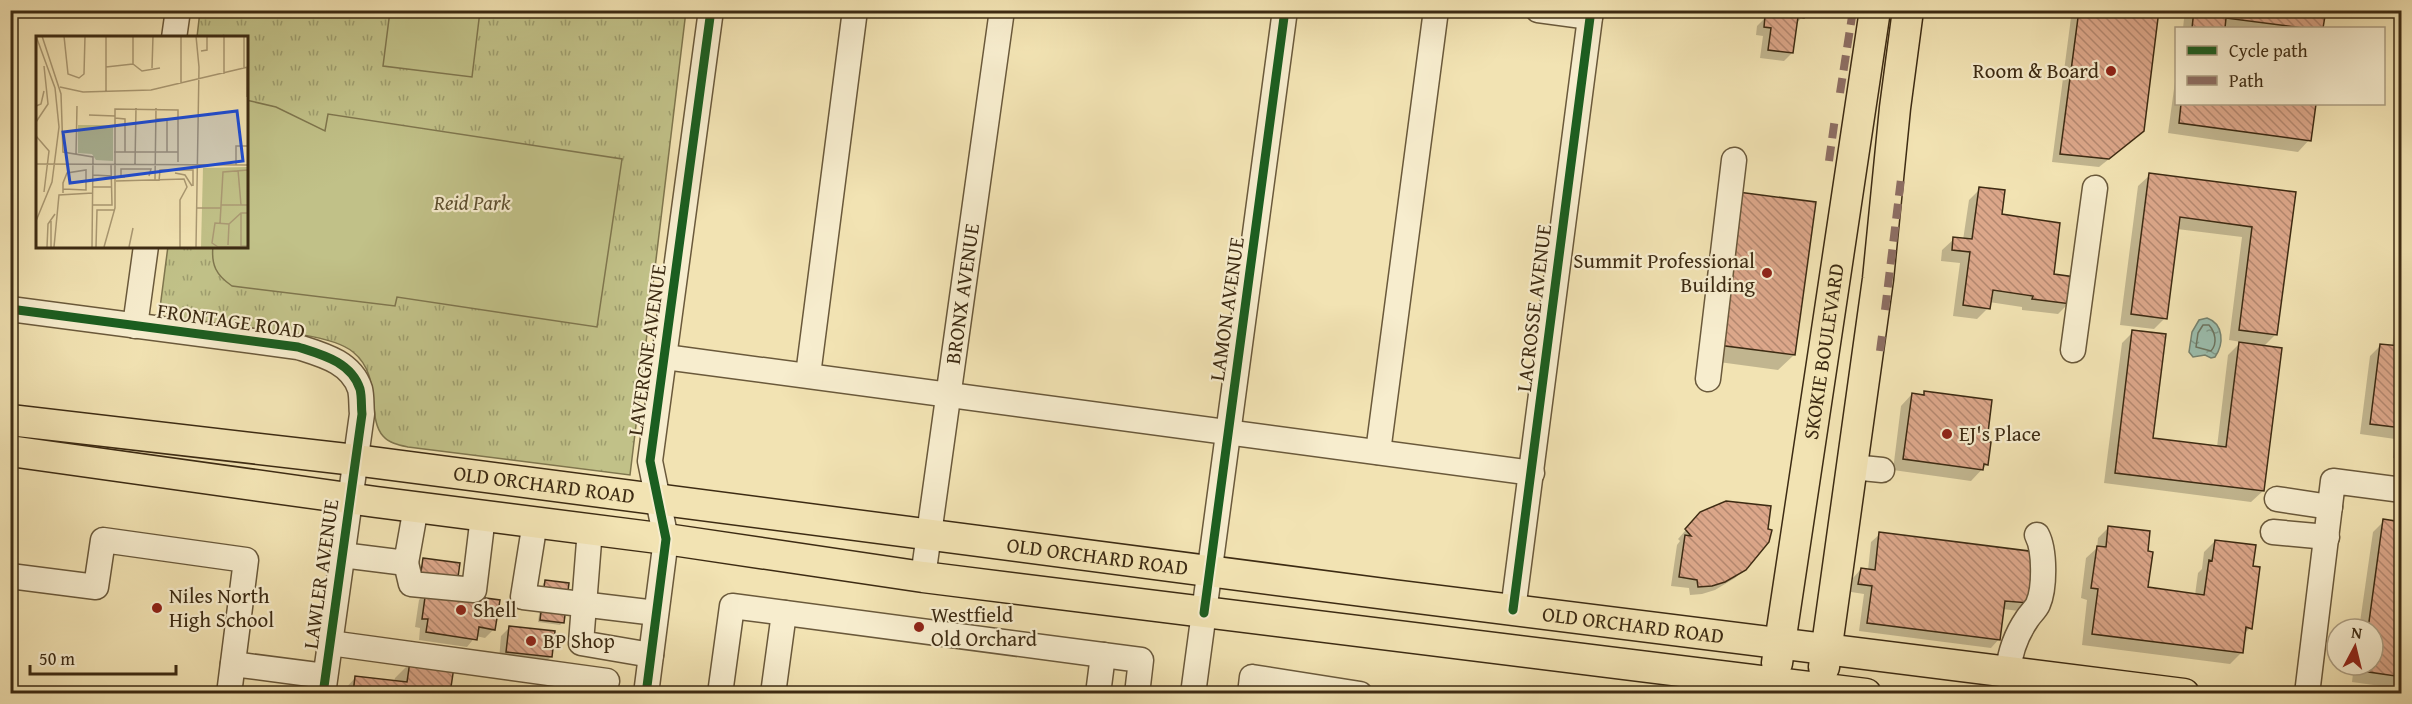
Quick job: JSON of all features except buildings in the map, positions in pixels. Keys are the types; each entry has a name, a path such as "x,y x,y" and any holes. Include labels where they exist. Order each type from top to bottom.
{"main road":[{"name":"SKOKIE BOULEVARD","path":"1774,688 1875,10"},
{"name":"SKOKIE BOULEVARD","path":"1820,691 1878,279 1895,108 1908,10"},
{"name":"OLD ORCHARD ROAD","path":"10,420 355,460 1513,610 2184,693"},
{"name":"OLD ORCHARD ROAD","path":"10,450 350,499 666,539 923,577 1774,688 1866,693"}],"street":[{"path":"174,36 178,10"},
{"name":"LAVERGNE AVENUE","path":"646,693 666,539 651,461 711,10"},
{"path":"808,375 855,10"},
{"name":"BRONX AVENUE","path":"923,577 1002,10"},
{"name":"LAMON AVENUE","path":"1194,693 1285,10"},
{"path":"1378,452 1436,10"},
{"path":"1538,10 1590,14"},
{"name":"LACROSSE AVENUE","path":"1513,610 1590,14"},
{"path":"1708,379 1734,160"},
{"path":"2073,350 2096,188"},
{"path":"135,326 146,248"},
{"name":"FRONTAGE ROAD","path":"10,309 298,347 330,357 349,370 360,390 362,414 355,460"},
{"path":"664,357 1532,472"},
{"name":"LAWLER AVENUE","path":"324,685 355,460"},
{"path":"1852,466 1882,470"},
{"path":"2307,693 2333,481 2402,490"},
{"path":"2277,499 2330,507"},
{"path":"416,507 406,563 411,584 474,590 483,516"},
{"path":"534,522 523,597 656,613"},
{"path":"590,529 581,644 651,655"},
{"path":"2273,532 2327,537"},
{"path":"2008,671 2010,649 2025,621 2038,604 2043,569 2042,545 2037,535"},
{"path":"10,576 96,587 103,540 246,560 229,693"},
{"path":"342,555 406,563"},
{"path":"720,693 732,606 1141,660 1137,693"},
{"path":"773,693 784,613"},
{"path":"330,643 606,687 611,648"},
{"path":"1098,693 1103,655"},
{"path":"233,664 324,685"},
{"path":"1250,693 1252,677 1360,693"}],"green space":[{"name":"Reid Park","path":"200,11 686,11 630,475 408,447 394,443 385,438 378,428 368,373 353,352 341,345 325,339 285,332 186,323 174,319 160,308 168,248 248,248 248,36 197,36"},
{"path":"390,11 480,11 472,77 383,66"},
{"path":"248,100 276,107 325,131 328,114 622,159 597,327 397,297 395,306 232,286 222,278 213,259 213,248 248,248"}],"water":[{"path":"2207,318 2217,325 2221,335 2218,352 2215,357 2211,358 2205,355 2193,357 2189,352 2192,332 2199,320"}],"marked path":[{"path":"1840,93 1853,10"},
{"path":"1829,161 1835,118"},
{"path":"1885,310 1901,179"},
{"path":"1880,351 1882,336"}],"cycle path":[{"path":"646,694 666,539 650,461 711,10"},
{"path":"1204,613 1285,10"},
{"path":"1513,610 1591,10"},
{"path":"10,309 298,347 335,361 350,372 360,389 362,414 323,694"}],"place":[{"name":"Room & Board","path":"2111,71"},
{"name":"Summit Professional Building","path":"1767,273"},
{"name":"EJ's Place","path":"1947,434"},
{"name":"Niles North High School","path":"157,608"},
{"name":"Shell","path":"461,610"},
{"name":"Westfield Old Orchard","path":"919,627"},
{"name":"BP Shop","path":"531,641"}]}
